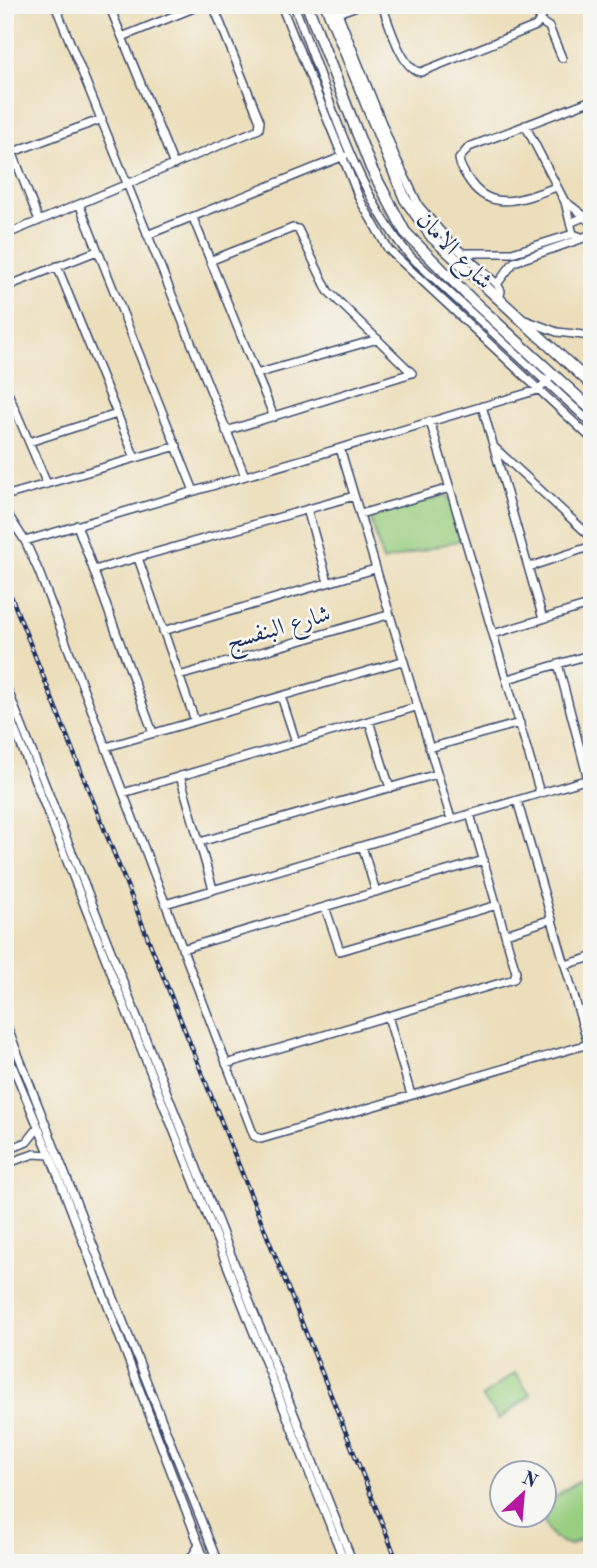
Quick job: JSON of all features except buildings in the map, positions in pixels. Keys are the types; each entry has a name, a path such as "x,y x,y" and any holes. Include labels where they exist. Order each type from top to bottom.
{"street":[{"path":"67,5 56,7 245,476"},
{"path":"110,5 174,165"},
{"path":"122,37 201,5"},
{"path":"5,235 254,132 260,125 213,5"},
{"path":"281,5 341,157 360,200 388,249 592,439"},
{"path":"294,5 351,153 379,214 393,237 411,257 468,304"},
{"name":"شارع الامان","path":"307,5 367,157 405,232 468,304 549,378 592,410"},
{"path":"359,5 332,8 412,194 449,246 463,253 497,284 501,291 499,300"},
{"path":"382,5 409,69 421,72 541,22"},
{"path":"541,5 541,22"},
{"name":"شارع الامان","path":"332,8 371,118 410,207 499,300 592,385"},
{"path":"541,22 549,27 562,58"},
{"path":"556,187 517,201 492,199 475,189 460,165 463,152 592,100"},
{"path":"354,124 364,125 371,118"},
{"path":"13,152 102,119"},
{"path":"525,125 565,202 573,234"},
{"path":"5,133 39,221"},
{"path":"367,157 374,148 384,150"},
{"path":"147,235 351,153"},
{"path":"565,202 590,221"},
{"path":"80,206 194,491"},
{"path":"193,218 274,417"},
{"path":"572,222 577,218 590,221"},
{"path":"212,260 293,228 298,229 322,283 411,369 410,376 226,431"},
{"path":"497,284 514,262 591,233"},
{"path":"463,253 512,253 573,234 581,238"},
{"path":"5,287 97,251"},
{"path":"512,253 514,262"},
{"path":"57,266 135,458"},
{"path":"519,318 557,332 592,336"},
{"path":"256,374 378,339"},
{"path":"25,541 538,390 549,378 592,424"},
{"path":"5,386 47,484"},
{"path":"482,406 543,619"},
{"path":"29,442 117,414"},
{"path":"430,421 540,793"},
{"path":"5,496 177,446"},
{"path":"341,448 388,615 451,819"},
{"path":"494,448 592,538"},
{"path":"360,514 450,488"},
{"path":"94,570 354,496"},
{"path":"307,509 328,582"},
{"path":"5,510 25,541 252,1134 258,1139 590,1043 517,800"},
{"path":"77,525 153,733"},
{"path":"529,567 592,546"},
{"path":"138,558 195,721"},
{"path":"163,631 375,569"},
{"path":"493,634 592,604"},
{"name":"شارع البنفسج","path":"179,676 388,615"},
{"path":"508,678 592,654"},
{"path":"106,747 402,661"},
{"path":"165,904 590,779 558,664"},
{"path":"5,683 354,1563"},
{"path":"281,696 296,742"},
{"path":"5,705 345,1563"},
{"path":"123,793 416,707"},
{"path":"369,720 390,788"},
{"path":"429,748 520,723"},
{"path":"200,842 437,774"},
{"path":"180,776 213,889"},
{"path":"226,1064 514,979 516,972 506,934 470,814"},
{"path":"362,846 376,892"},
{"path":"182,949 484,860"},
{"path":"325,907 340,951 497,905"},
{"path":"506,934 552,919"},
{"path":"565,965 592,957"},
{"path":"388,1016 411,1095"},
{"path":"5,1021 218,1563"},
{"path":"5,1048 50,1155 206,1563"},
{"path":"10,1060 20,1057"},
{"path":"5,1151 27,1142 38,1128"},
{"path":"5,1164 34,1154 50,1155"},
{"path":"60,1184 69,1180"},
{"path":"172,1475 181,1472"},
{"path":"182,1563 190,1558 199,1545"}],"green space":[{"path":"448,495 460,540 383,561 370,516"},
{"path":"515,1373 531,1395 499,1419 482,1397"},
{"path":"592,1476 592,1535 569,1545 554,1537 548,1530 558,1530 558,1495"}],"railway":[{"path":"5,581 398,1563"}]}
